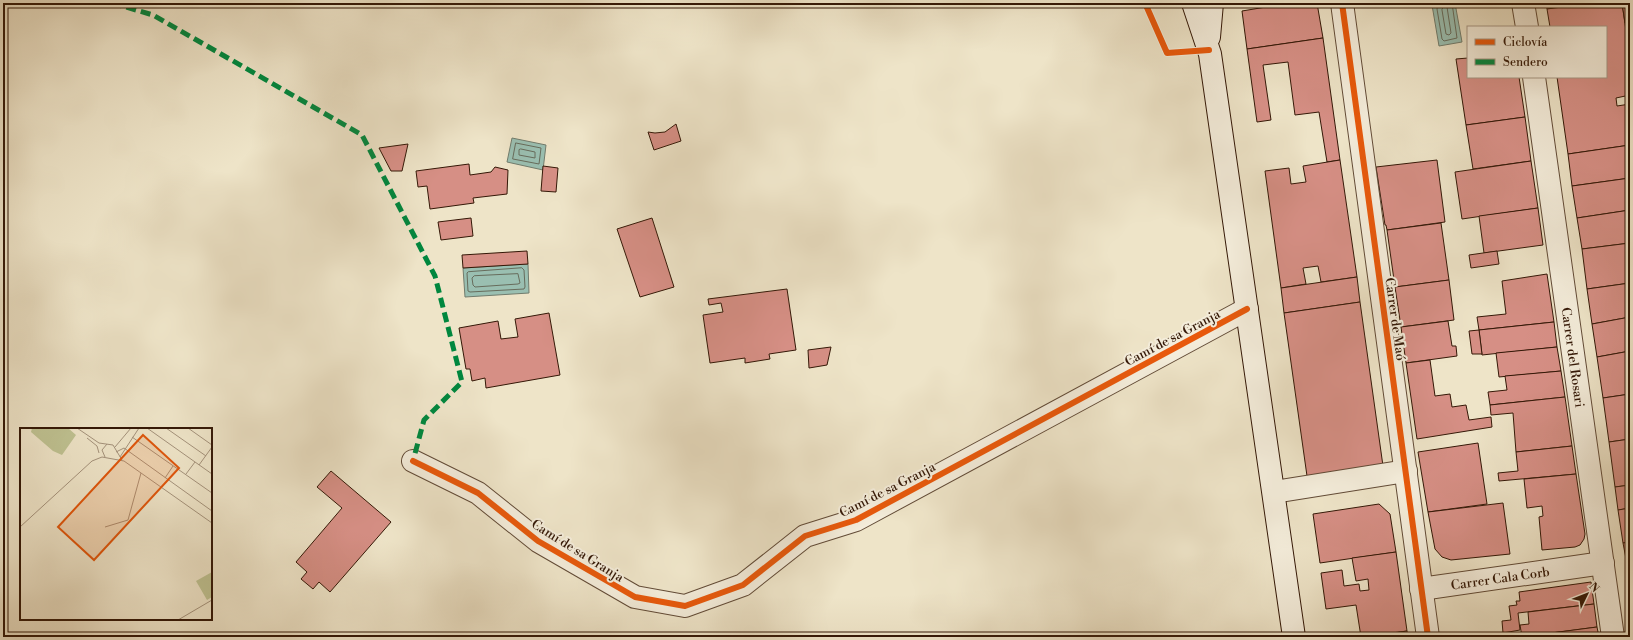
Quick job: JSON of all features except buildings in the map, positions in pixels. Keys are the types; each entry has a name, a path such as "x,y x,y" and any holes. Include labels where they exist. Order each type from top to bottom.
{"street":[{"path":"1194,3 1208,46 1248,309 1294,637"},
{"path":"1208,46 1212,3"},
{"name":"Carrer de Maó","path":"1342,3 1428,637"},
{"path":"1524,3 1527,26"},
{"name":"Carrer del Rosari","path":"1534,78 1613,637"},
{"name":"Camí de sa Granja","path":"413,461 478,493 538,540 635,597 685,606 743,585 805,536 856,520 1248,309"},
{"path":"1274,492 1406,471"},
{"name":"Carrer Cala Corb","path":"1421,589 1602,563"}],"water":[{"path":"1455,3 1462,42 1439,46 1432,5"},
{"path":"512,138 546,145 543,170 507,162"},
{"path":"528,264 529,293 465,297 463,268"}],"marked path":[{"path":"112,3 153,15 362,135 435,276 462,382 424,420 413,461"}],"cycle path":[{"path":"1145,3 1167,53 1209,50"},
{"path":"1342,3 1428,637"},
{"path":"413,461 478,493 538,541 635,597 685,606 743,585 805,536 856,520 1247,309"}]}
